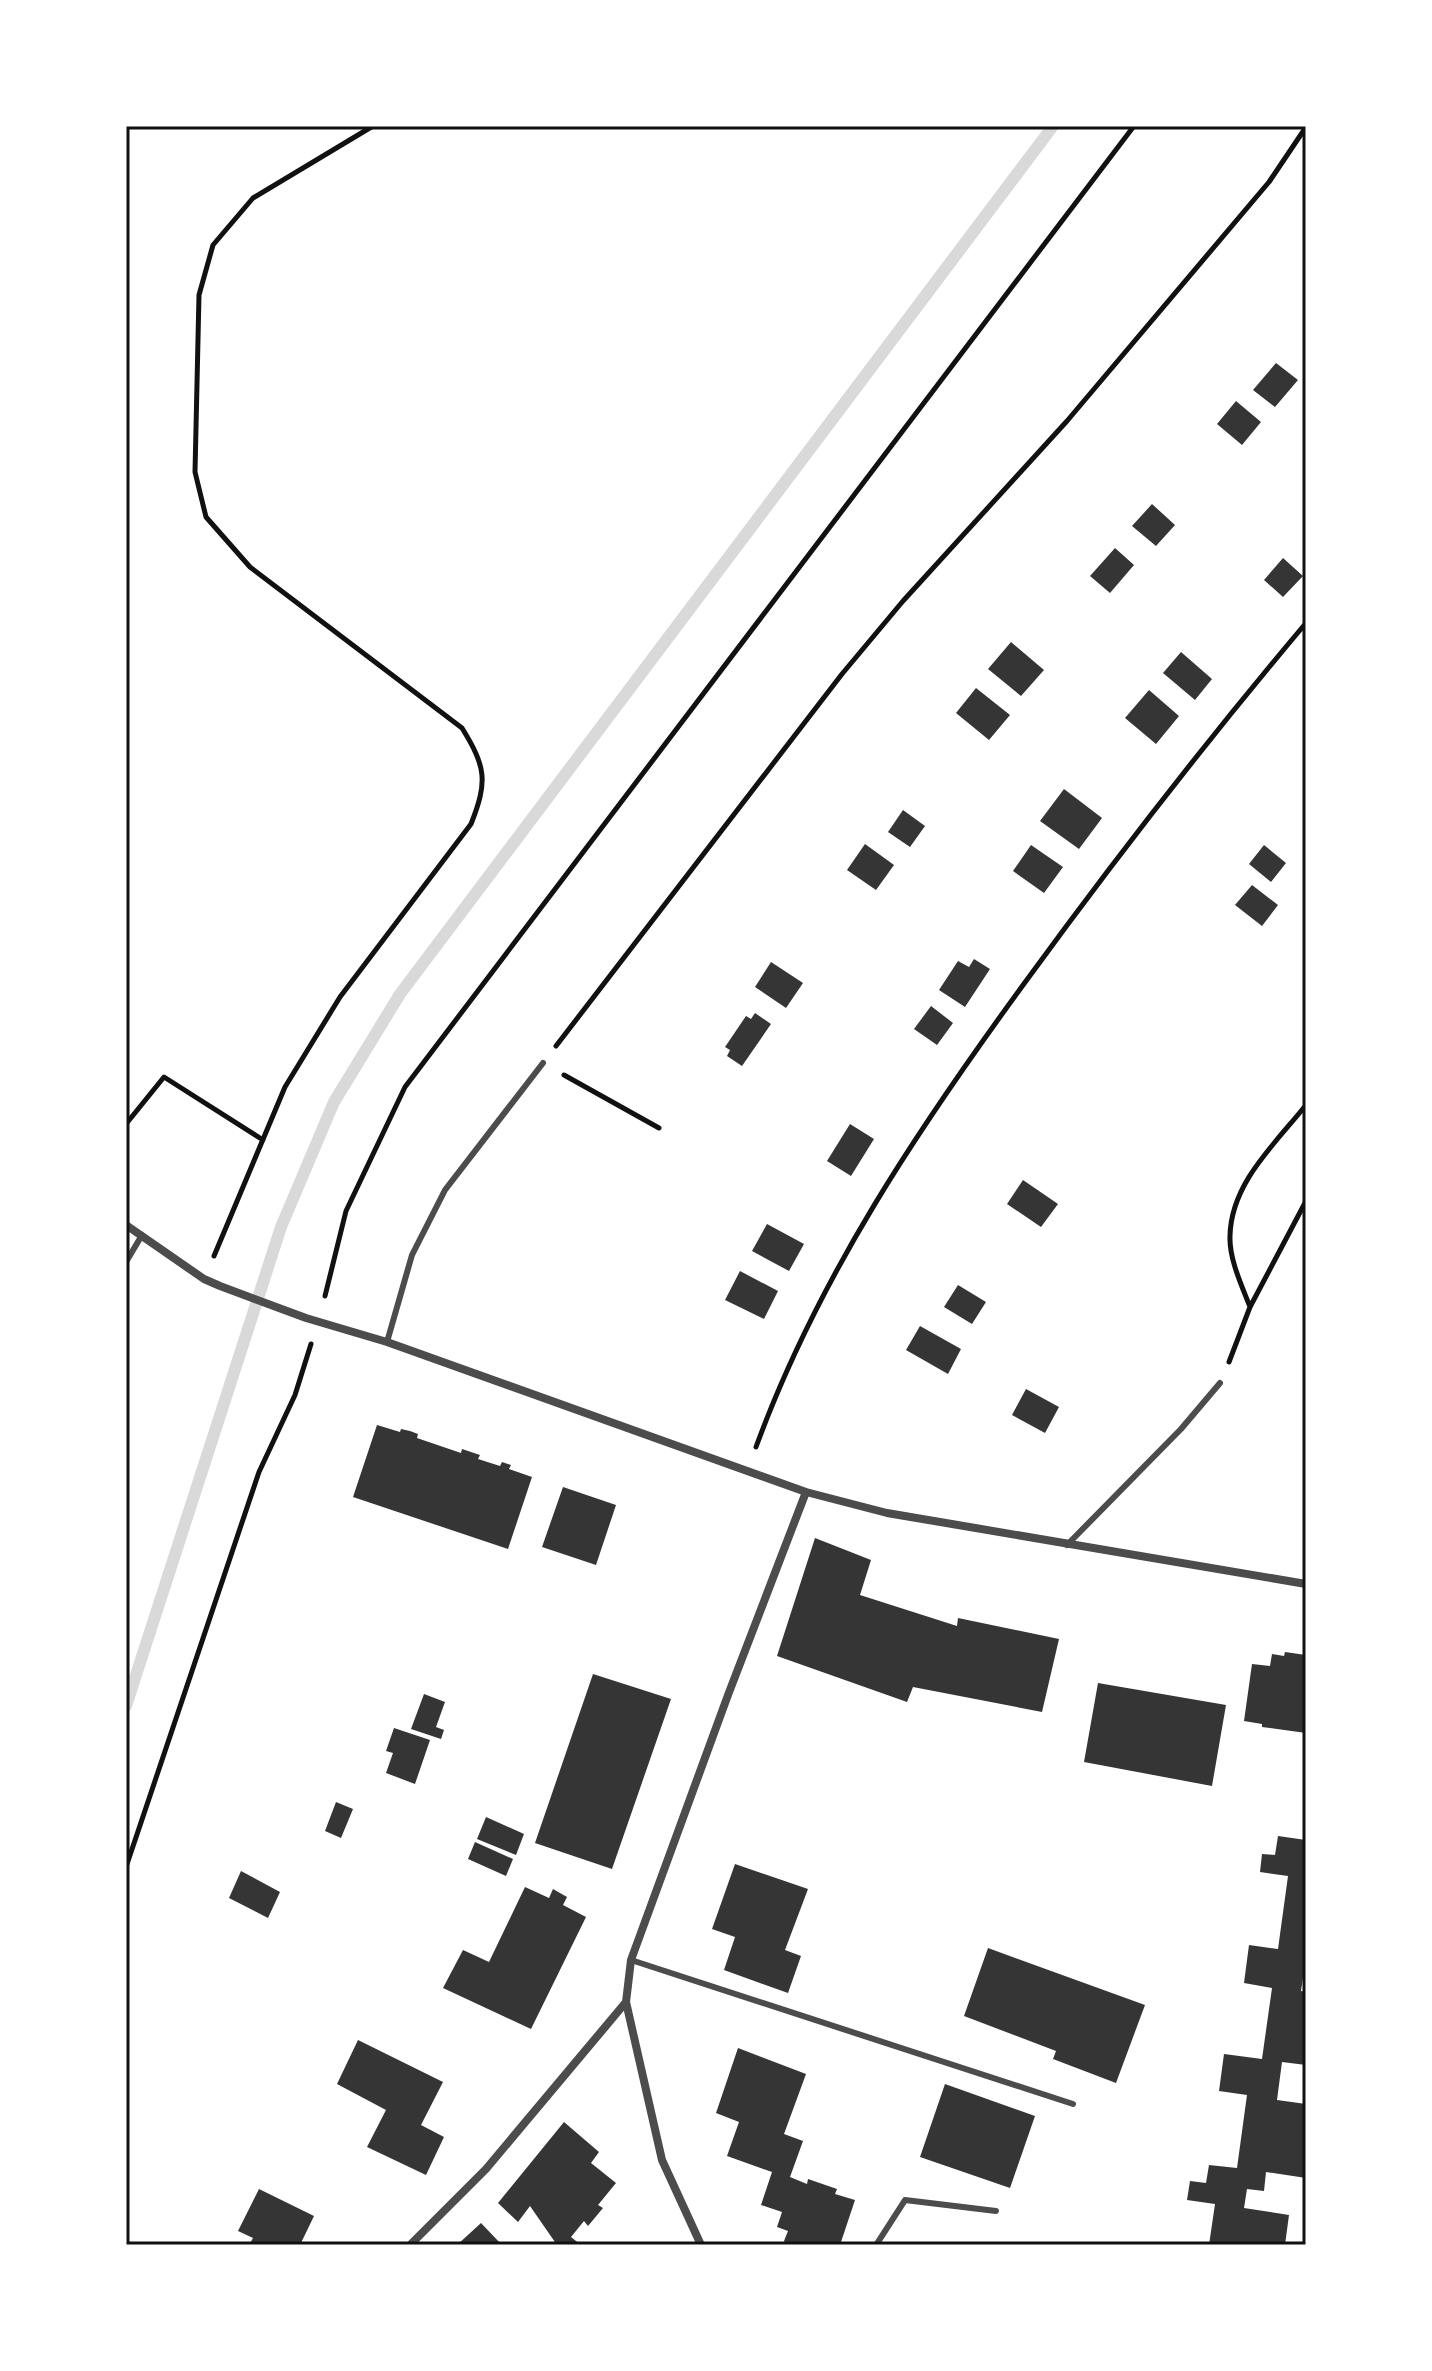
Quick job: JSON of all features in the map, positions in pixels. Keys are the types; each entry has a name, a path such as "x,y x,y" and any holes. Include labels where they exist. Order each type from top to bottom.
{"street":[{"path":"126,1225 204,1279 220,1286 306,1318 387,1342 806,1492 887,1513 1306,1584"},
{"path":"701,2245 662,2160 626,2002 631,1960 806,1492"},
{"path":"410,2245 486,2169 626,2002"}],"lane":[{"path":"387,1342 412,1255 445,1190 543,1063"},
{"path":"126,1262 142,1235"},
{"path":"1067,1545 1181,1429 1220,1383"},
{"path":"631,1960 1073,2104"},
{"path":"876,2245 905,2200 996,2211"}],"path":[{"path":"204,1279 285,1087 340,997 471,824 482,795 481,758 462,728 250,567 206,517 195,472 199,295 213,245 253,198 373,126"},
{"path":"126,1867 259,1472 295,1395 318,1322 346,1211 405,1087 1134,126"},
{"path":"659,1128 543,1063 842,674 903,601 1108,373 1269,182 1306,127"},
{"path":"747,1470 795,1351 817,1307 856,1236 947,1090 1063,930 1225,719 1306,623"},
{"path":"126,1124 164,1077 263,1140"},
{"path":"1250,1307 1229,1239 1234,1203 1262,1157 1306,1105"},
{"path":"1220,1383 1250,1307 1306,1201"}],"building":[{"path":"1276,363 1298,380 1275,407 1253,390"},
{"path":"1236,401 1261,422 1242,445 1217,424"},
{"path":"1152,504 1175,525 1156,546 1132,526"},
{"path":"1115,548 1134,565 1110,593 1090,576"},
{"path":"1283,558 1303,576 1283,597 1264,580"},
{"path":"1011,642 1044,670 1021,696 988,669"},
{"path":"1181,652 1212,679 1195,700 1163,673"},
{"path":"976,688 1010,715 989,740 956,713"},
{"path":"1149,690 1179,716 1156,744 1125,718"},
{"path":"1064,789 1102,818 1079,849 1040,821"},
{"path":"903,810 925,826 910,847 888,832"},
{"path":"865,844 894,865 876,890 847,870"},
{"path":"1031,845 1063,867 1044,893 1013,871"},
{"path":"1264,845 1286,863 1271,882 1249,864"},
{"path":"1252,885 1278,905 1262,926 1235,905"},
{"path":"974,959 990,969 965,1007 939,990 958,961 969,967"},
{"path":"771,962 803,983 786,1008 755,987"},
{"path":"931,1006 953,1023 937,1045 914,1029"},
{"path":"755,1013 771,1024 742,1066 727,1056 730,1050 725,1047 746,1016 751,1019"},
{"path":"850,1124 874,1139 851,1176 827,1161"},
{"path":"1023,1180 1058,1204 1041,1227 1007,1204"},
{"path":"767,1224 804,1244 789,1271 752,1251"},
{"path":"740,1271 778,1291 764,1319 725,1300"},
{"path":"958,1285 986,1302 972,1324 944,1307"},
{"path":"920,1326 961,1349 948,1374 906,1350"},
{"path":"1026,1389 1059,1407 1045,1433 1012,1415"},
{"path":"377,1425 400,1432 401,1429 410,1431 418,1434 417,1438 461,1453 462,1449 480,1455 478,1459 500,1466 502,1462 511,1465 509,1469 532,1477 508,1549 353,1497"},
{"path":"563,1487 616,1505 596,1565 542,1547"},
{"path":"815,1538 871,1560 860,1595 957,1626 958,1618 1059,1639 1042,1712 913,1687 907,1702 777,1656"},
{"path":"1285,1652 1306,1655 1306,1733 1262,1727 1262,1724 1244,1721 1252,1664 1270,1666 1272,1654 1284,1656"},
{"path":"593,1674 671,1699 612,1869 535,1843"},
{"path":"1098,1683 1226,1705 1212,1786 1084,1762"},
{"path":"424,1694 445,1702 436,1727 444,1730 441,1739 411,1729"},
{"path":"394,1728 430,1740 415,1784 386,1773 393,1753 386,1751"},
{"path":"336,1802 353,1809 341,1838 325,1831"},
{"path":"486,1817 524,1834 516,1855 477,1839"},
{"path":"1278,1836 1306,1840 1306,1958 1301,1991 1306,1992 1306,2065 1282,2062 1277,2100 1306,2104 1306,2178 1266,2172 1264,2191 1247,2189 1244,2208 1289,2215 1285,2245 1209,2245 1215,2204 1187,2200 1190,2181 1206,2183 1209,2165 1237,2168 1247,2095 1219,2091 1224,2054 1262,2059 1272,1988 1244,1983 1249,1945 1278,1949 1288,1876 1260,1872 1262,1854 1275,1855"},
{"path":"475,1842 513,1859 506,1876 468,1859"},
{"path":"735,1864 808,1889 785,1950 801,1956 788,1993 724,1970 735,1937 712,1929"},
{"path":"241,1871 280,1892 268,1918 229,1898"},
{"path":"525,1887 549,1898 553,1889 567,1897 563,1905 586,1917 531,2029 443,1988 463,1950 489,1962"},
{"path":"988,1948 1145,2005 1116,2083 1053,2059 1056,2051 964,2016"},
{"path":"358,2040 443,2082 421,2125 444,2137 426,2175 367,2147 386,2110 337,2084"},
{"path":"738,2048 806,2074 784,2134 803,2141 790,2177 807,2184 808,2179 837,2189 835,2194 855,2200 840,2245 787,2245 784,2241 788,2231 777,2227 782,2212 761,2205 772,2172 727,2156 739,2122 716,2113"},
{"path":"945,2084 1035,2116 1010,2188 920,2157"},
{"path":"564,2122 599,2152 591,2163 616,2183 598,2205 603,2208 588,2226 584,2221 571,2237 581,2245 557,2245 530,2206 518,2222 498,2203"},
{"path":"259,2189 314,2216 300,2245 249,2245 253,2238 238,2231"},
{"path":"481,2223 502,2245 457,2245"}],"waterway":[{"path":"126,1706 281,1227 334,1102 400,994 1053,126"}]}
